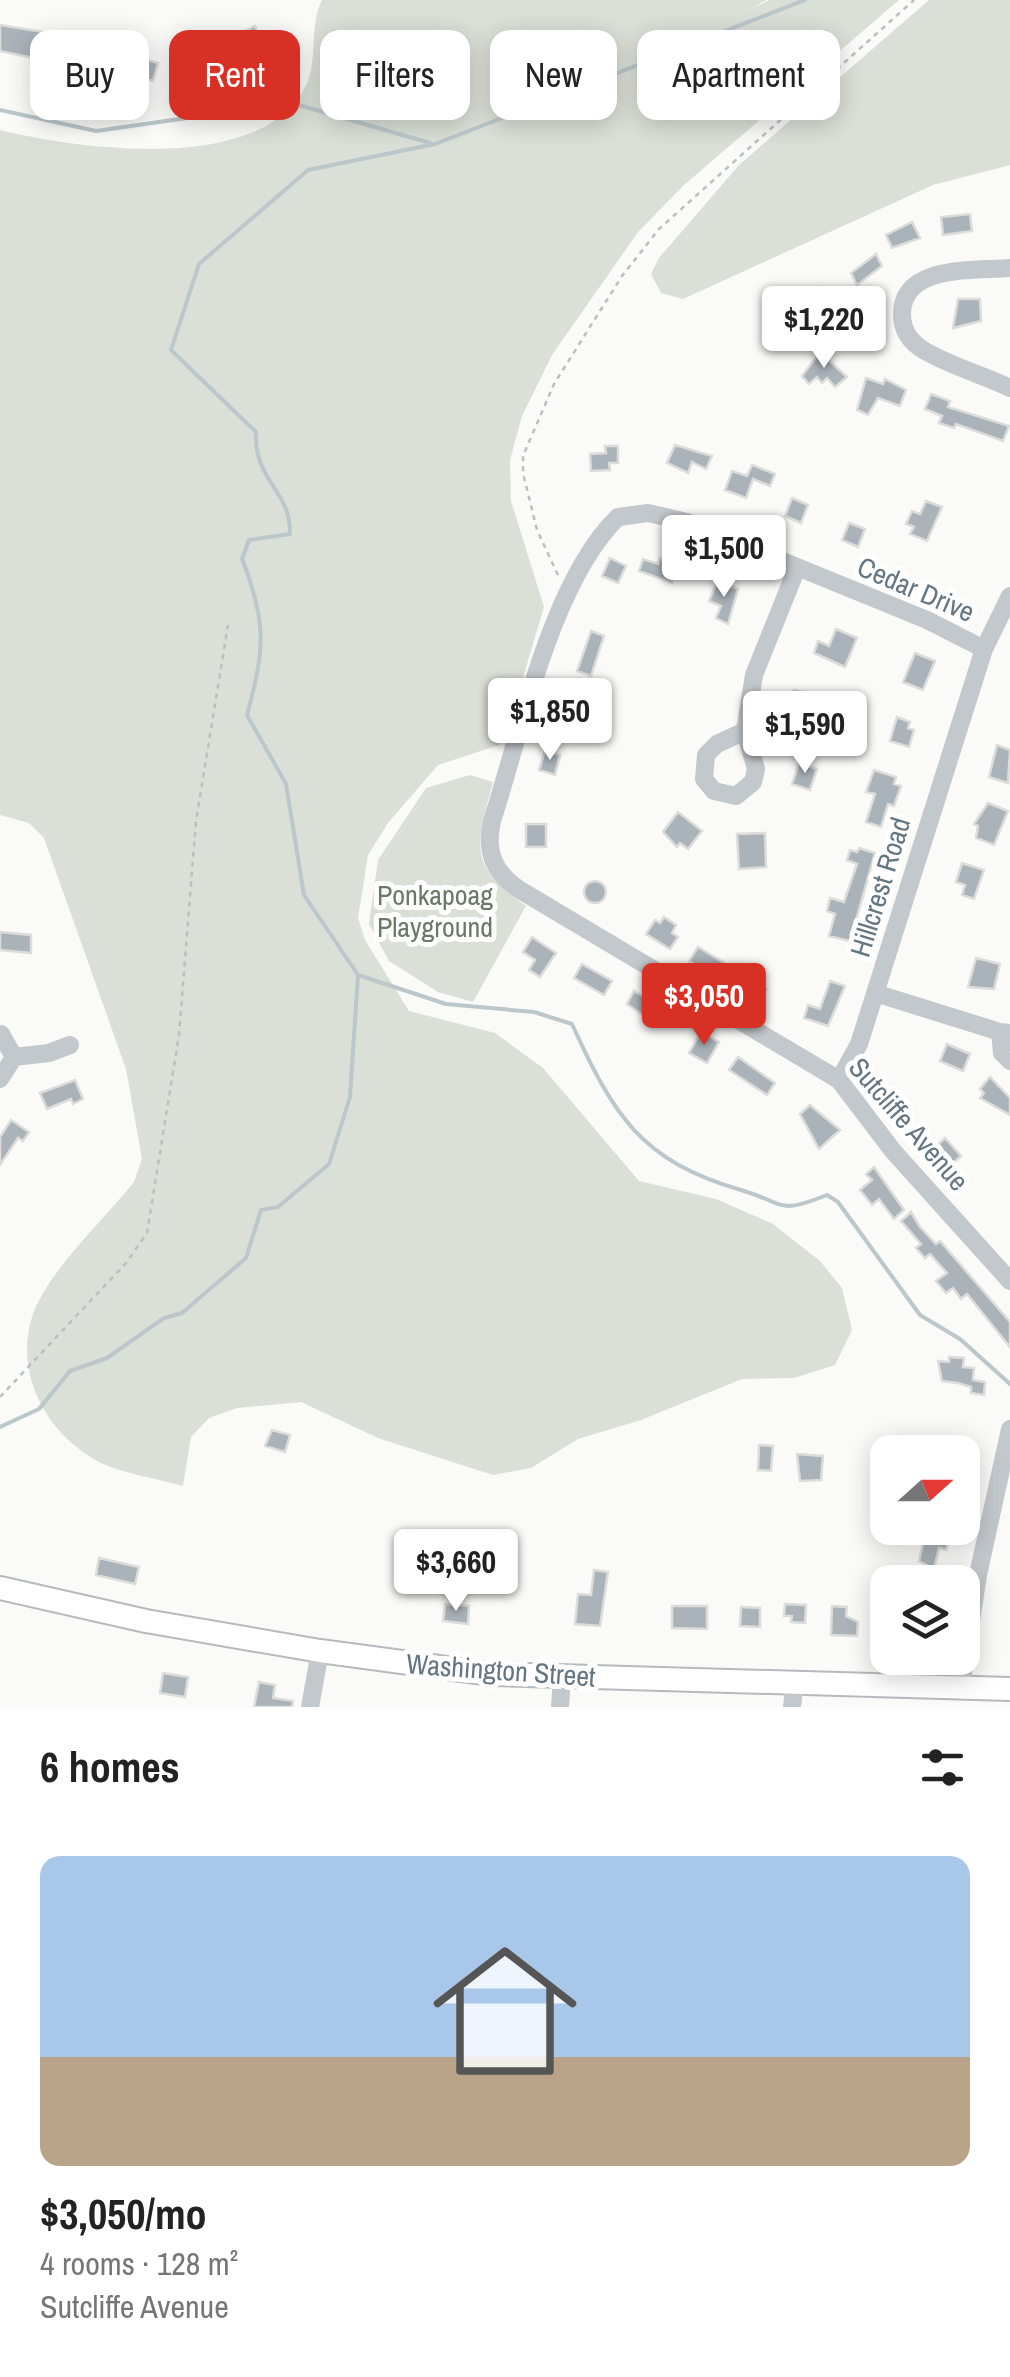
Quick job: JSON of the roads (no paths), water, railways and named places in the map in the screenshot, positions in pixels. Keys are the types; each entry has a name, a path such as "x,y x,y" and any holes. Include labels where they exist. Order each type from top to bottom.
{"main road":[{"name":"Washington Street","path":"0,1588 140,1620 320,1651 492,1674 1010,1688"}],"street":[{"path":"1010,268 935,276 918,282 906,294 902,315 908,338 925,351 1010,388"},
{"name":"Cedar Drive","path":"542,904 503,876 492,859 489,838 567,592 606,529 618,517 631,514 675,518 927,620 984,649"},
{"path":"745,732 754,676 797,568"},
{"name":"Hillcrest Road","path":"840,1080 859,1044 984,649 1010,596"},
{"name":"Sutcliffe Avenue","path":"542,904 840,1080 893,1151 1010,1281"},
{"path":"876,993 1005,1033 1002,1052 1010,1062"},
{"path":"2,1034 14,1058"},
{"path":"0,1079 14,1058 49,1054 70,1045"},
{"path":"961,1686 978,1575 1010,1429"},
{"path":"310,1707 320,1651"},
{"path":"560,1707 562,1676"},
{"path":"792,1707 795,1681"}],"waterway":[{"path":"805,0 435,144 308,170 199,264 171,350 256,432 261,463 289,519 290,534 249,540 242,559 256,601 261,636 247,715 286,784 304,895 358,975 446,1004 534,1012 572,1024 617,1108 654,1148 706,1178 782,1205 799,1205 827,1195 838,1202 920,1315 960,1339 1010,1384"},
{"path":"0,110 96,131 292,103 430,143"},
{"path":"0,1427 39,1409 70,1371 107,1358 164,1318 182,1313 246,1258 261,1210 278,1207 329,1164 350,1097 358,975"}],"park label":[{"name":"Ponkapoag Playground","path":"435,911"}]}
